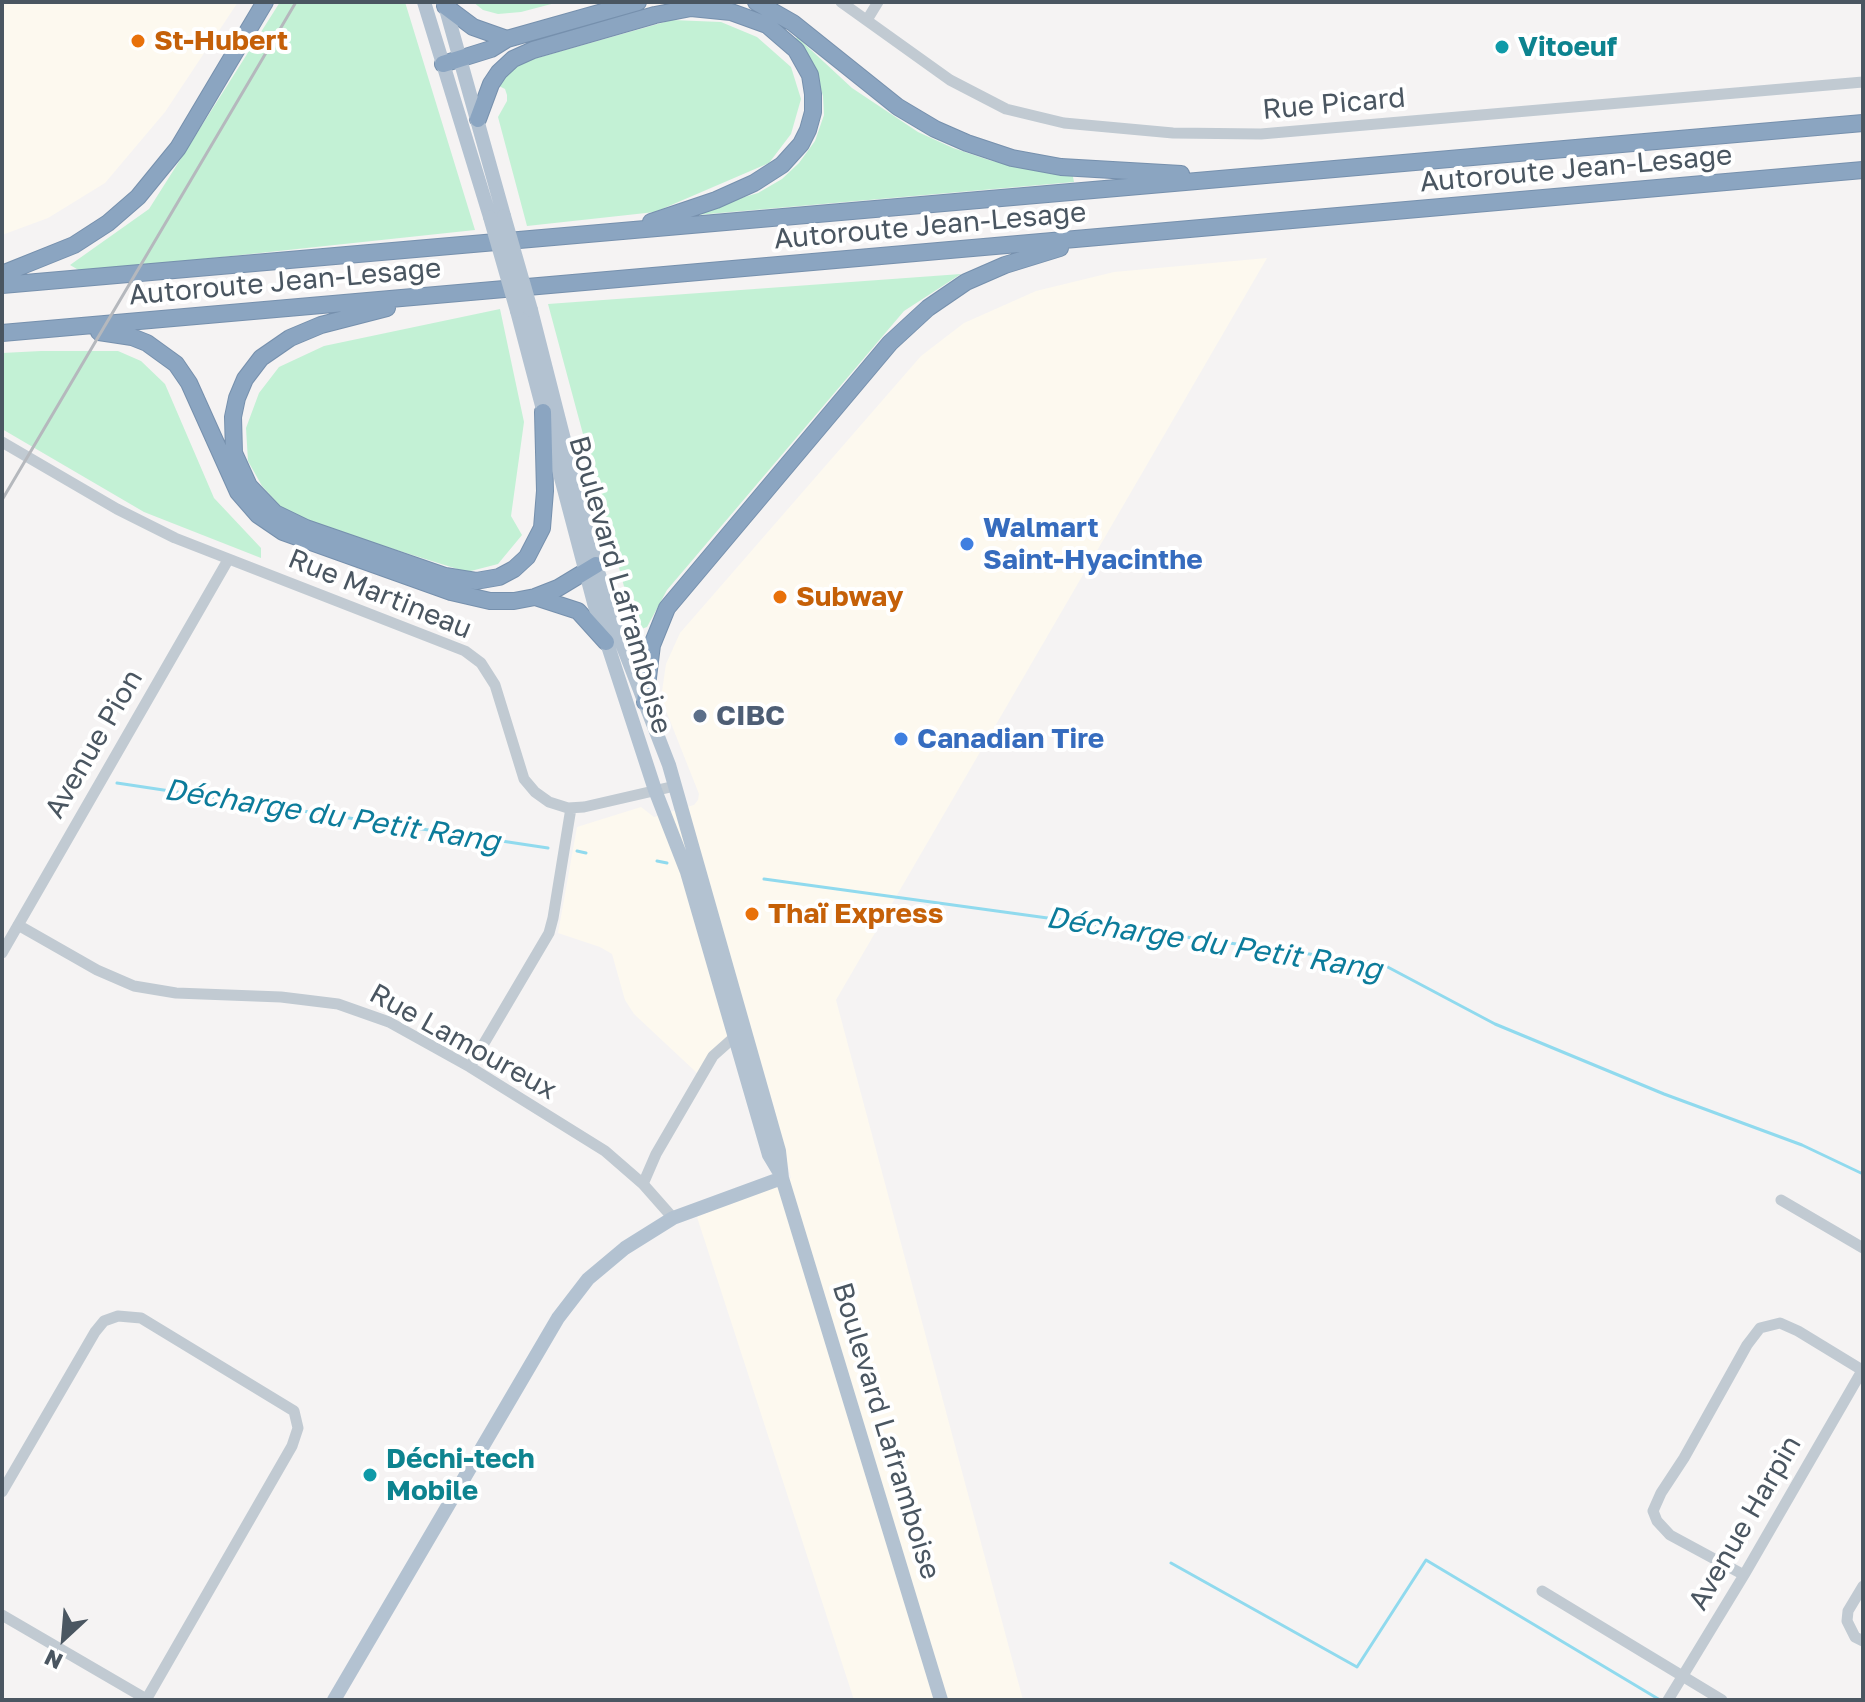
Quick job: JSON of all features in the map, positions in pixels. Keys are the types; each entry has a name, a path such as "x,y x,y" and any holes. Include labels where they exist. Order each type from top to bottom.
{"highway":[{"path":"2,274 81,242 138,197 178,148 265,2"},
{"path":"443,64 491,49 507,39 638,2"},
{"path":"756,2 793,23 898,107 935,129 983,149 1028,162 1070,169 1243,177"},
{"path":"444,4 473,27 507,39"},
{"path":"478,119 493,80 507,63 533,50 621,24 673,11 708,8 746,16 780,34 800,56 812,88 810,124 798,149 782,165 747,187 631,230"},
{"name":"Autoroute Jean-Lesage","path":"2,285 1863,123"},
{"name":"Autoroute Jean-Lesage","path":"2,333 1863,170"},
{"path":"645,702 652,645 667,608 897,335 934,303 975,277 1018,260 1098,237"},
{"path":"439,295 306,331 277,346 257,363 237,398 232,431 239,467 258,498 275,513 295,523 416,567 464,581 493,579 523,562 540,534 545,504 543,412"},
{"path":"66,328 132,337 152,345 167,356 189,383 241,497 258,515 278,529 466,596 503,602 535,597 591,568"},
{"path":"535,597 580,612 606,642"}],"main road":[{"name":"Boulevard Laframboise","path":"424,2 497,216 524,310 591,568 606,642 655,790 687,872 779,1151 782,1178 941,1700"},
{"name":"Boulevard Laframboise","path":"444,4 478,119 497,216"},
{"name":"Boulevard Laframboise","path":"524,310 543,412 591,568 675,786 739,1032"},
{"path":"334,1700 558,1318 588,1279 625,1248 673,1218 782,1178"}],"street":[{"name":"Rue Picard","path":"841,2 950,80 1006,109 1053,122 1187,134 1261,134 1863,82"},
{"path":"867,20 878,2"},
{"name":"Rue Martineau","path":"2,442 140,521 228,560 446,642 472,656 484,667 495,685 518,762 528,784 543,799 571,808"},
{"name":"Avenue Pion","path":"2,953 228,560"},
{"path":"470,1067 549,933 571,808 603,804 675,786"},
{"name":"Rue Lamoureux","path":"18,925 97,970 134,986 176,993 281,997 338,1004 389,1022 470,1067 605,1151 643,1184 673,1218"},
{"path":"643,1184 656,1154 713,1056 739,1032"},
{"path":"1781,1200 1863,1248"},
{"path":"2,1492 95,1332 104,1321 118,1316 141,1318 294,1411 298,1428 292,1446 147,1700 2,1615"},
{"path":"1744,1575 1670,1535 1657,1521 1653,1511 1661,1493 1747,1345 1760,1328 1780,1323 1863,1370"},
{"name":"Avenue Harpin","path":"1668,1700 1863,1370"},
{"path":"1863,1586 1848,1611 1847,1621 1855,1637 1863,1641"},
{"path":"1542,1591 1722,1700"}],"shaded area":[{"path":"2,2 238,2 165,112 105,183 48,218 2,235"},
{"path":"1267,258 836,1000 1023,1700 854,1700 697,1217 791,1178 747,1016 697,1073 634,1014 625,1000 612,954 558,933 577,827 641,807 654,817 694,805 698,800 699,794 661,698 666,664 680,633 921,356 964,323 1036,291 1114,272"}],"green space":[{"path":"280,2 405,2 475,230 82,272 70,265 149,209"},
{"path":"473,2 559,2 521,12 498,14 483,10"},
{"path":"672,20 721,22 757,37 791,67 801,99 791,134 769,163 655,212 527,226 498,117 507,95 505,89 497,85 519,63"},
{"path":"797,37 852,88 918,132 992,161 1072,172 1074,182 697,215 697,211 758,193 782,179 815,141 824,115 823,96 815,69 795,40"},
{"path":"961,274 904,311 667,590 647,627 636,631 548,304"},
{"path":"500,309 524,422 511,516 522,535 498,564 467,572 316,525 284,510 262,486 248,461 246,428 259,393 279,367 324,346"},
{"path":"118,351 141,361 165,384 214,498 261,548 261,558 144,512 2,429 2,353"}],"waterway":[{"name":"Décharge du Petit Rang","path":"117,783 548,848"},
{"name":"Décharge du Petit Rang","path":"577,851 586,853"},
{"name":"Décharge du Petit Rang","path":"657,861 667,863"},
{"name":"Décharge du Petit Rang","path":"764,879 1382,964 1495,1024 1664,1094 1802,1145 1863,1174"},
{"path":"1171,1563 1357,1667 1426,1560 1660,1700"}],"railway":[{"path":"2,500 296,2"}],"place":[{"name":"St-Hubert","path":"138,41"},
{"name":"Vitoeuf","path":"1502,47"},
{"name":"Walmart Saint-Hyacinthe","path":"967,544"},
{"name":"Subway","path":"780,597"},
{"name":"CIBC","path":"700,716"},
{"name":"Canadian Tire","path":"901,739"},
{"name":"Thaï Express","path":"752,914"},
{"name":"Déchi-tech Mobile","path":"370,1475"}]}
